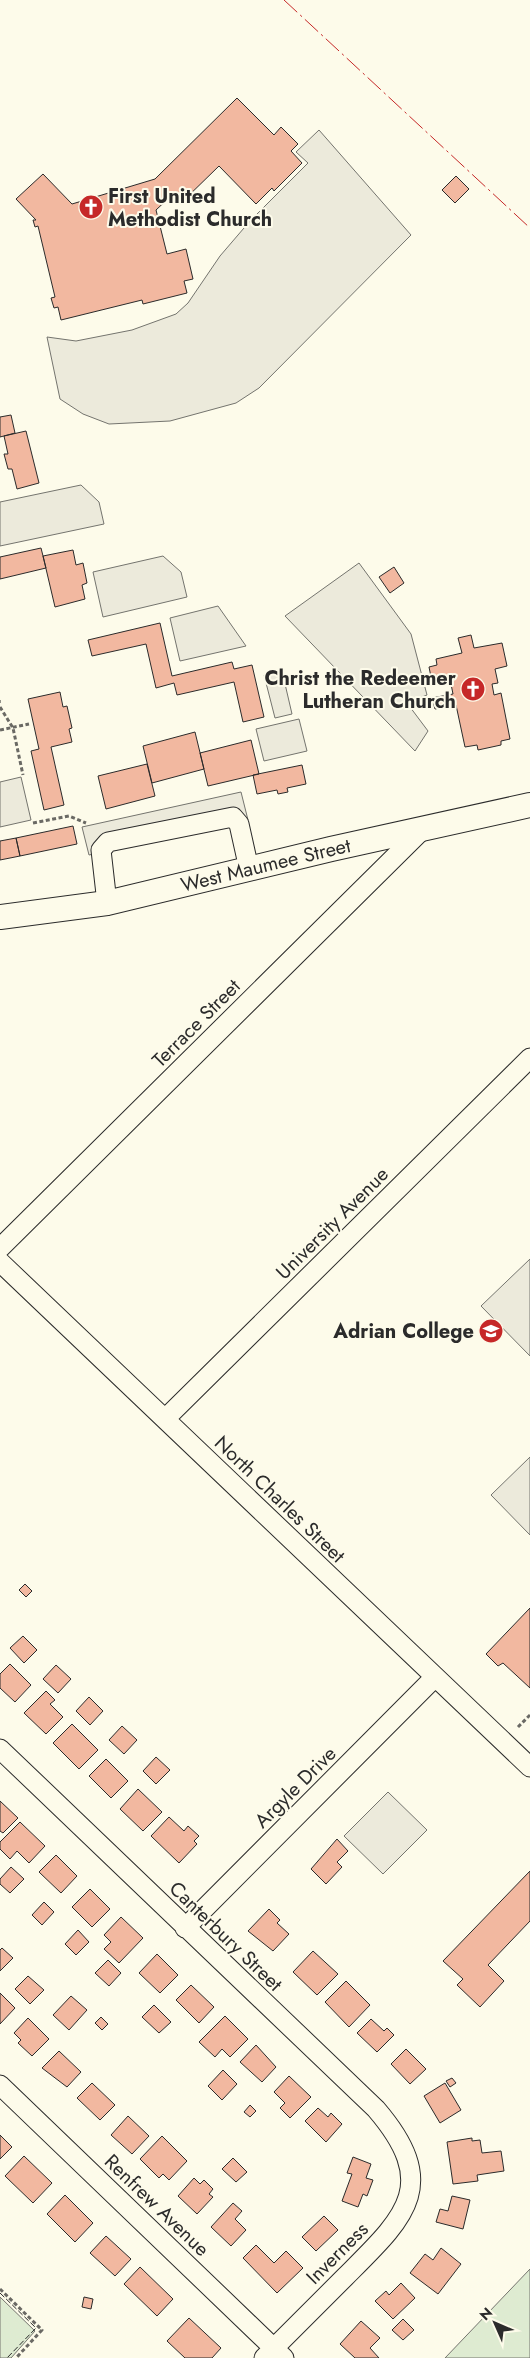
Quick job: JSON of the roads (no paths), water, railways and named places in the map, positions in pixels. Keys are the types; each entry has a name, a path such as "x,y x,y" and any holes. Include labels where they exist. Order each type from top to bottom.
{"main road":[{"name":"West Maumee Street","path":"0,917 107,903 530,805"}],"street":[{"path":"107,903 101,850 108,842 233,817 239,824 249,869"},
{"name":"Terrace Street","path":"0,1248 423,829"},
{"name":"University Avenue","path":"165,1419 530,1058"},
{"name":"North Charles Street","path":"0,1262 530,1767"},
{"name":"Argyle Drive","path":"184,1928 435,1677"},
{"name":"Canterbury Street","path":"0,1749 184,1928 376,2109 398,2135 405,2149 409,2164"},
{"name":"Renfrew Avenue","path":"0,2085 274,2355"},
{"name":"Inverness","path":"274,2355 393,2227 408,2201 410,2188 409,2164"}],"place":[{"name":"First United Methodist Church","path":"91,207"},
{"name":"Christ the Redeemer Lutheran Church","path":"473,689"},
{"name":"Adrian College","path":"491,1331"}]}
